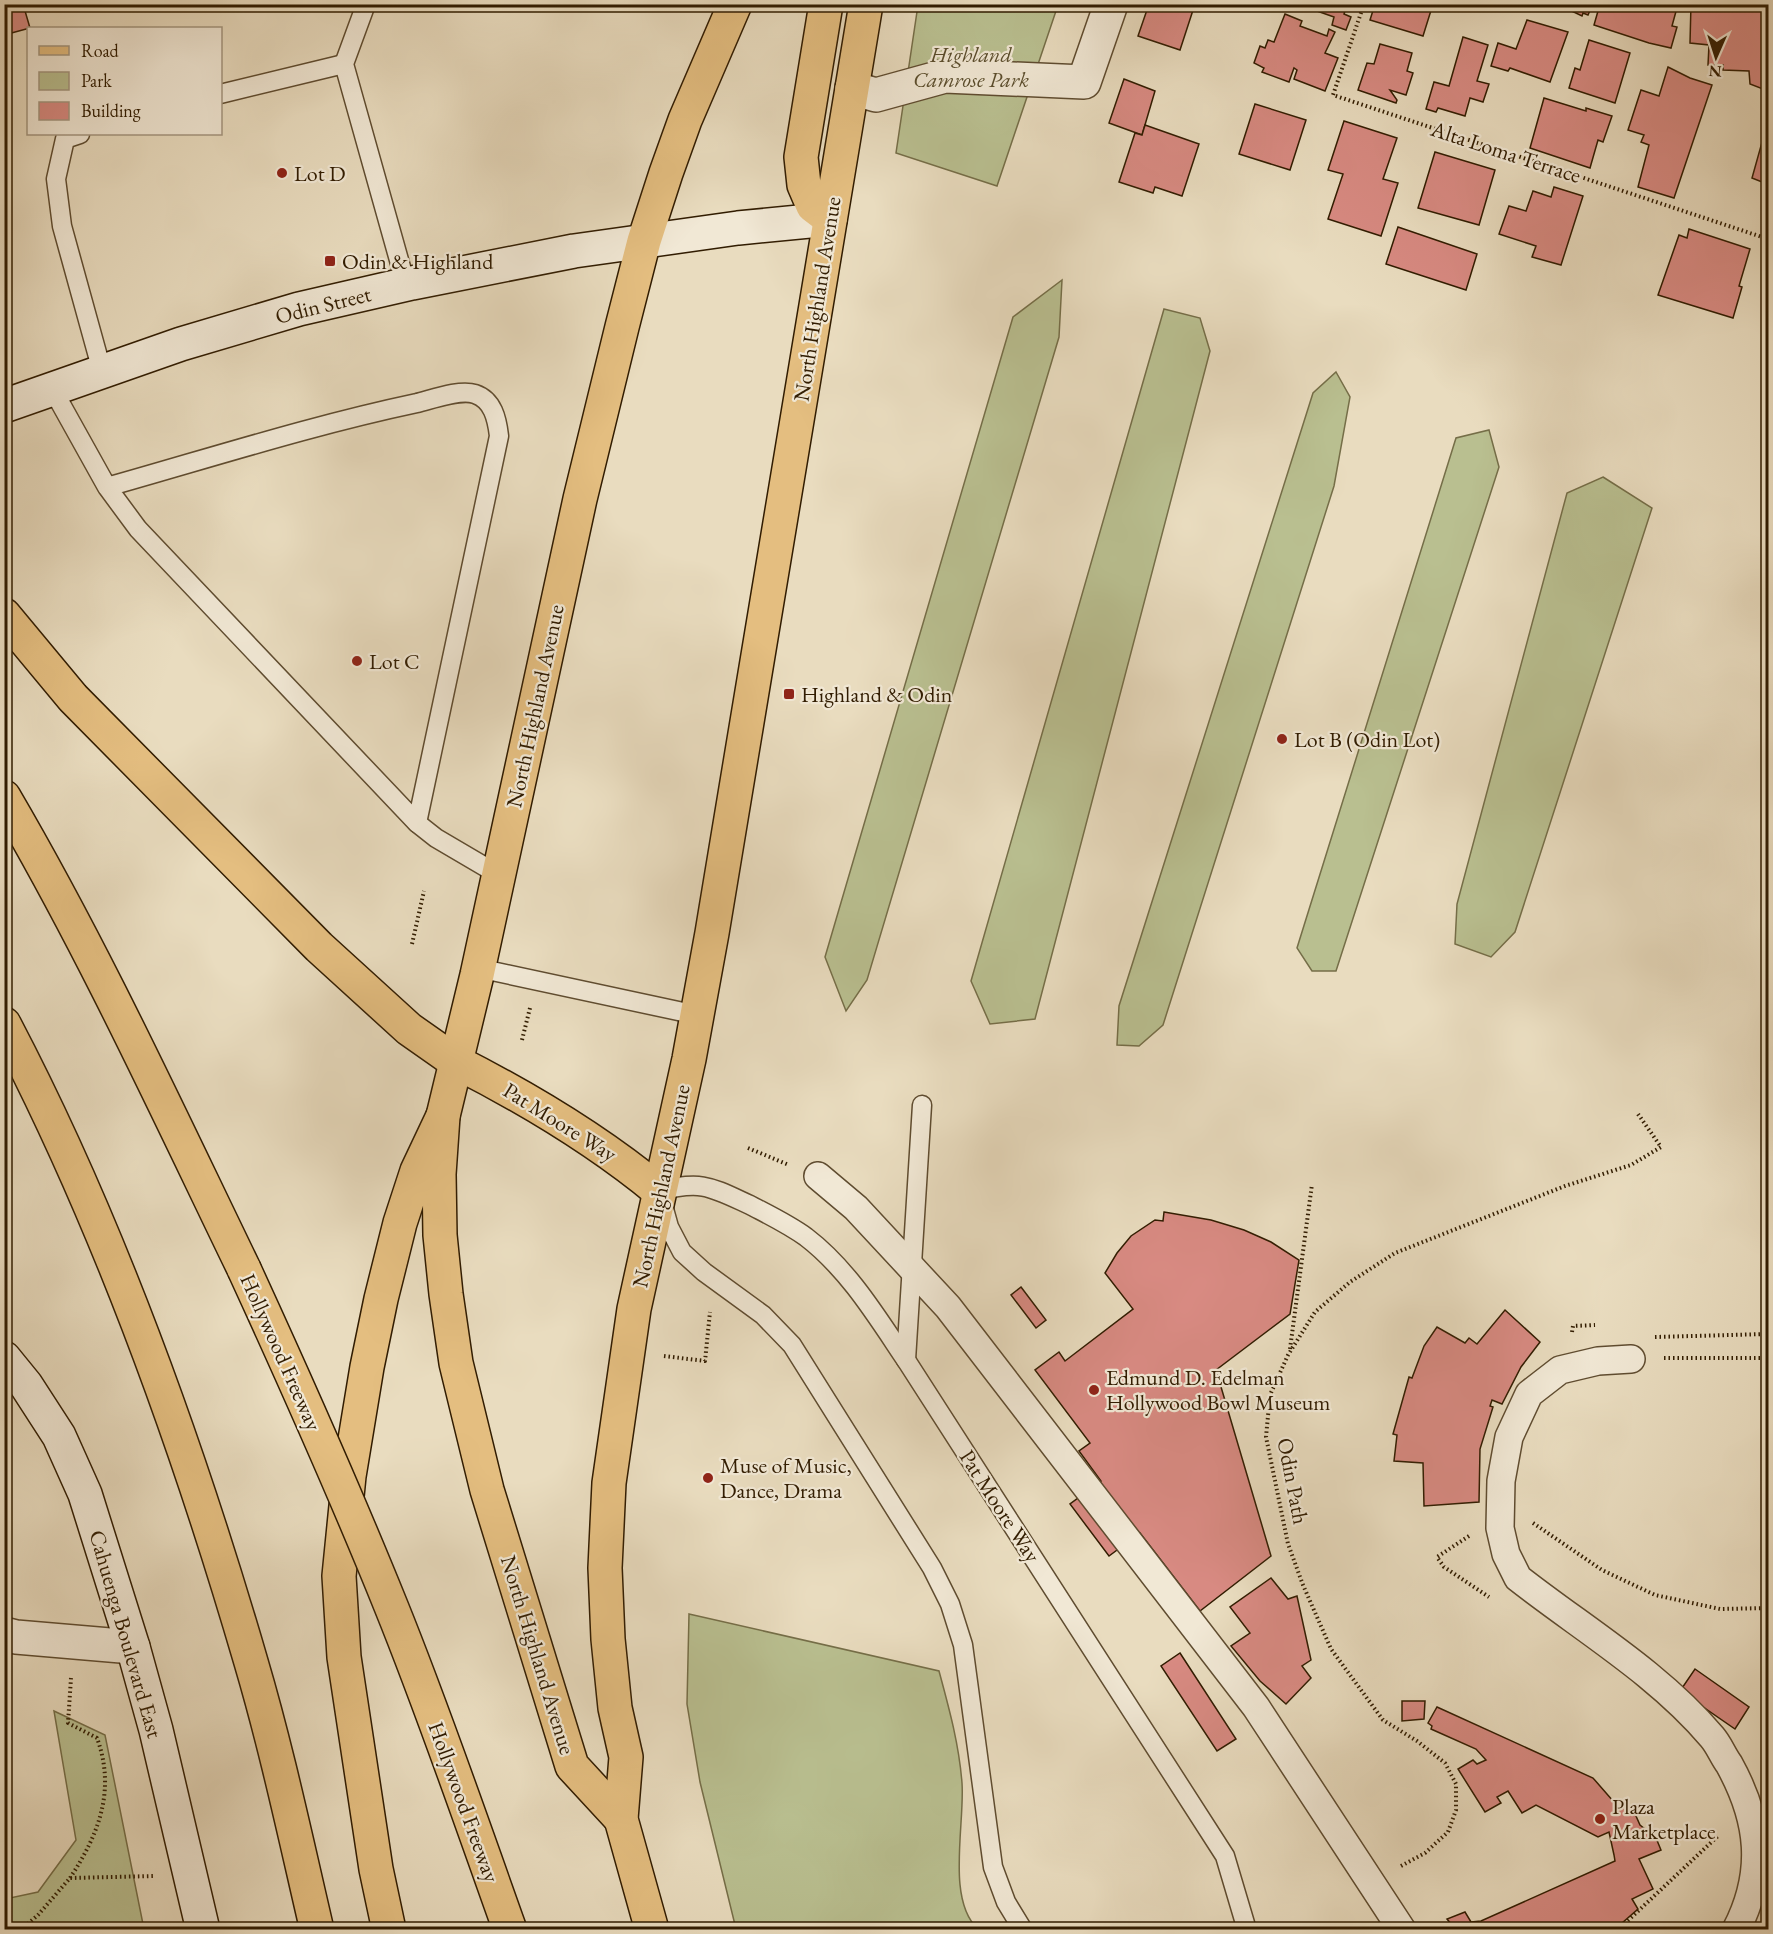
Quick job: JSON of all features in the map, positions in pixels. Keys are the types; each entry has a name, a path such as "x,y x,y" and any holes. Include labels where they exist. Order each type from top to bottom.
{"main road":[{"name":"North Highland Avenue","path":"621,1819 572,1766 487,1490 469,1421 446,1294 440,1235 439,1174 443,1116 499,875 580,499 644,241 685,120 735,4"},
{"path":"826,4 801,157 804,185 813,206 830,219"},
{"name":"North Highland Avenue","path":"621,1819 626,1757 615,1708 608,1639 604,1560 608,1494 634,1309 698,1015 866,4"},
{"path":"852,88 876,95 945,76 1084,82 1111,4"},
{"name":"Odin Street","path":"4,406 53,390 102,370 298,309 574,251 830,219"},
{"name":"Pat Moore Way","path":"4,615 73,698 320,947 409,1029 456,1062 562,1119 614,1153 659,1191"},
{"name":"Hollywood Freeway","path":"4,797 42,862 117,1007 244,1269 326,1450 392,1607 510,1929"},
{"path":"4,1024 90,1206 147,1349 203,1505 252,1664 317,1929"},
{"path":"389,1929 376,1869 346,1669 339,1576 349,1476 381,1299 400,1223 417,1171 443,1116"},
{"name":"Cahuenga Boulevard East","path":"4,1358 26,1385 59,1436 85,1494 133,1647 156,1730 187,1870 203,1929"},
{"path":"4,1634 133,1647"},
{"path":"621,1819 652,1929"}],"street":[{"path":"818,1176 856,1208 948,1307 1256,1707 1402,1929"},
{"path":"1631,1359 1598,1361 1560,1370 1529,1394 1509,1437 1501,1480 1500,1528 1506,1554 1518,1578 1663,1687 1714,1738 1742,1787 1756,1833 1756,1872 1744,1914 1736,1929"}],"lane":[{"path":"366,4 344,63 406,285"},
{"path":"222,94 344,63"},
{"path":"77,135 65,139 56,179 62,226 102,370"},
{"path":"53,390 108,487 138,529 417,823 436,838 499,875"},
{"path":"108,487 375,412 452,395 475,394 490,404 497,420 499,436 417,823"},
{"path":"478,968 698,1015"},
{"path":"906,1360 922,1106"},
{"name":"Pat Moore Way","path":"659,1191 686,1184 711,1187 778,1219 806,1237 856,1288 906,1360 1225,1856 1247,1929"},
{"path":"659,1191 669,1227 682,1252 704,1272 763,1315 792,1345 932,1568 950,1604 963,1644 993,1866 1006,1902 1023,1929"}],"path":[{"name":"Alta Loma Terrace","path":"1364,4 1334,95 1768,239"},
{"path":"412,944 424,891"},
{"path":"522,1040 533,998"},
{"name":"Odin Path","path":"1370,1882 1425,1853 1448,1832 1456,1810 1456,1784 1445,1763 1417,1741 1383,1720 1331,1649 1303,1586 1288,1544 1266,1437 1270,1395 1289,1352 1315,1312 1350,1282 1395,1253 1565,1186 1631,1165 1661,1147 1638,1114"},
{"path":"748,1148 764,1156"},
{"path":"1289,1352 1312,1184"},
{"path":"705,1361 711,1305"},
{"path":"1650,1337 1766,1334"},
{"path":"1631,1359 1768,1358"},
{"path":"1501,1500 1602,1570 1655,1595 1720,1609 1768,1608"},
{"path":"21,1929 39,1915 70,1878 99,1826 104,1802 105,1760 97,1738 68,1723 73,1641"},
{"path":"1618,1929 1722,1832"},
{"path":"70,1878 147,1877 187,1870"}],"green space":[{"name":"Highland Camrose Park","path":"918,5 1058,5 997,186 896,153"},
{"path":"1062,280 1059,337 867,980 846,1011 825,957 1013,317"},
{"path":"1164,309 1200,318 1210,351 1035,1019 990,1024 971,981"},
{"path":"1336,372 1350,397 1334,486 1163,1025 1139,1046 1117,1045 1119,1006 1313,393"},
{"path":"1489,430 1499,467 1336,971 1312,971 1297,948 1456,438"},
{"path":"1603,477 1652,508 1515,932 1491,957 1455,944 1457,904 1567,493"},
{"path":"689,1614 939,1671 961,1769 959,1861 962,1900 968,1916 978,1929 736,1929 700,1782 687,1704"},
{"path":"54,1711 105,1735 144,1929 5,1929 5,1899 38,1892 76,1840"}],"building":[{"path":"4,4 23,4 30,27 4,35"},
{"path":"1149,4 1195,4 1180,50 1138,36"},
{"path":"1347,4 1344,14 1351,17 1346,30 1332,25 1334,17 1300,5"},
{"path":"1375,4 1433,4 1423,36 1370,20"},
{"path":"1557,4 1587,4 1591,8 1588,15 1583,13 1582,16"},
{"path":"1600,4 1678,4 1672,26 1677,27 1671,48 1594,25"},
{"path":"1691,4 1752,8 1752,4 1768,4 1768,91 1750,84 1749,71 1723,70 1723,65 1708,65 1709,45 1690,43"},
{"path":"1285,14 1302,21 1300,26 1327,36 1329,29 1335,32 1325,53 1338,58 1325,91 1294,79 1297,70 1294,68 1289,82 1262,72 1264,68 1254,63 1260,46 1265,48 1268,40 1274,42"},
{"path":"1527,20 1568,32 1550,82 1510,68 1508,71 1491,66 1498,43 1516,49"},
{"path":"1463,37 1488,45 1477,81 1489,84 1483,102 1470,98 1465,116 1438,108 1436,112 1426,109 1434,82 1449,86"},
{"path":"1589,40 1630,53 1615,103 1569,88 1575,68 1580,70"},
{"path":"1380,44 1412,53 1407,71 1413,73 1406,95 1390,90 1397,100 1396,103 1358,90 1367,63 1374,64"},
{"path":"1668,67 1690,78 1712,85 1674,198 1638,187 1649,145 1641,142 1644,135 1628,130 1641,90 1659,96"},
{"path":"1124,79 1155,91 1142,135 1109,123"},
{"path":"1544,98 1586,111 1586,108 1612,116 1603,142 1598,140 1590,168 1530,148"},
{"path":"1255,104 1306,120 1290,170 1239,154"},
{"path":"1344,121 1397,138 1383,179 1398,183 1381,236 1328,219 1343,174 1328,170"},
{"path":"1145,125 1199,144 1182,196 1155,187 1153,193 1119,182 1135,133 1142,135"},
{"path":"1764,135 1768,137 1767,184 1752,178"},
{"path":"1435,152 1495,170 1479,225 1418,208"},
{"path":"1554,187 1583,196 1561,265 1532,257 1536,246 1499,234 1509,206 1526,211 1533,191 1551,197"},
{"path":"1398,227 1477,254 1466,290 1386,264"},
{"path":"1689,229 1750,249 1739,286 1742,287 1733,318 1658,295 1679,235 1687,238"},
{"path":"1164,1212 1211,1220 1244,1230 1271,1242 1299,1260 1290,1314 1216,1370 1271,1556 1200,1611 1140,1533 1109,1556 1070,1504 1101,1481 1079,1451 1090,1443 1035,1370 1059,1352 1065,1361 1133,1309 1105,1273 1131,1236 1155,1220 1163,1221"},
{"path":"1021,1287 1046,1320 1036,1328 1011,1295"},
{"path":"1505,1310 1540,1342 1521,1367 1502,1404 1492,1400 1490,1406 1493,1407 1480,1449 1479,1502 1424,1506 1423,1463 1394,1461 1397,1435 1393,1434 1409,1377 1412,1378 1424,1346 1437,1327 1465,1343 1469,1338 1477,1344"},
{"path":"1271,1578 1288,1599 1297,1596 1311,1660 1302,1666 1311,1678 1286,1704 1260,1681 1231,1646 1250,1633 1230,1607"},
{"path":"1180,1653 1236,1739 1217,1751 1161,1666"},
{"path":"1695,1669 1749,1707 1735,1729 1680,1691"},
{"path":"1402,1701 1425,1701 1424,1719 1402,1721"},
{"name":"Plaza Marketplace","path":"1437,1707 1593,1778 1620,1809 1632,1807 1640,1825 1656,1838 1661,1850 1639,1859 1653,1889 1632,1899 1638,1909 1614,1930 1456,1930 1447,1919 1465,1912 1471,1922 1481,1921 1615,1861 1609,1832 1598,1837 1536,1805 1522,1813 1508,1791 1497,1797 1501,1803 1485,1812 1458,1769 1473,1760 1477,1764 1486,1760 1476,1749 1431,1729 1432,1726 1428,1723"}],"place":[{"name":"Lot D","path":"282,173"},
{"name":"Odin & Highland","path":"330,261"},
{"name":"Lot C","path":"357,661"},
{"name":"Highland & Odin","path":"789,694"},
{"name":"Lot B (Odin Lot)","path":"1282,739"},
{"name":"Edmund D. Edelman Hollywood Bowl Museum","path":"1094,1390"},
{"name":"Muse of Music, Dance, Drama","path":"708,1478"},
{"name":"Plaza Marketplace","path":"1600,1819"}]}
